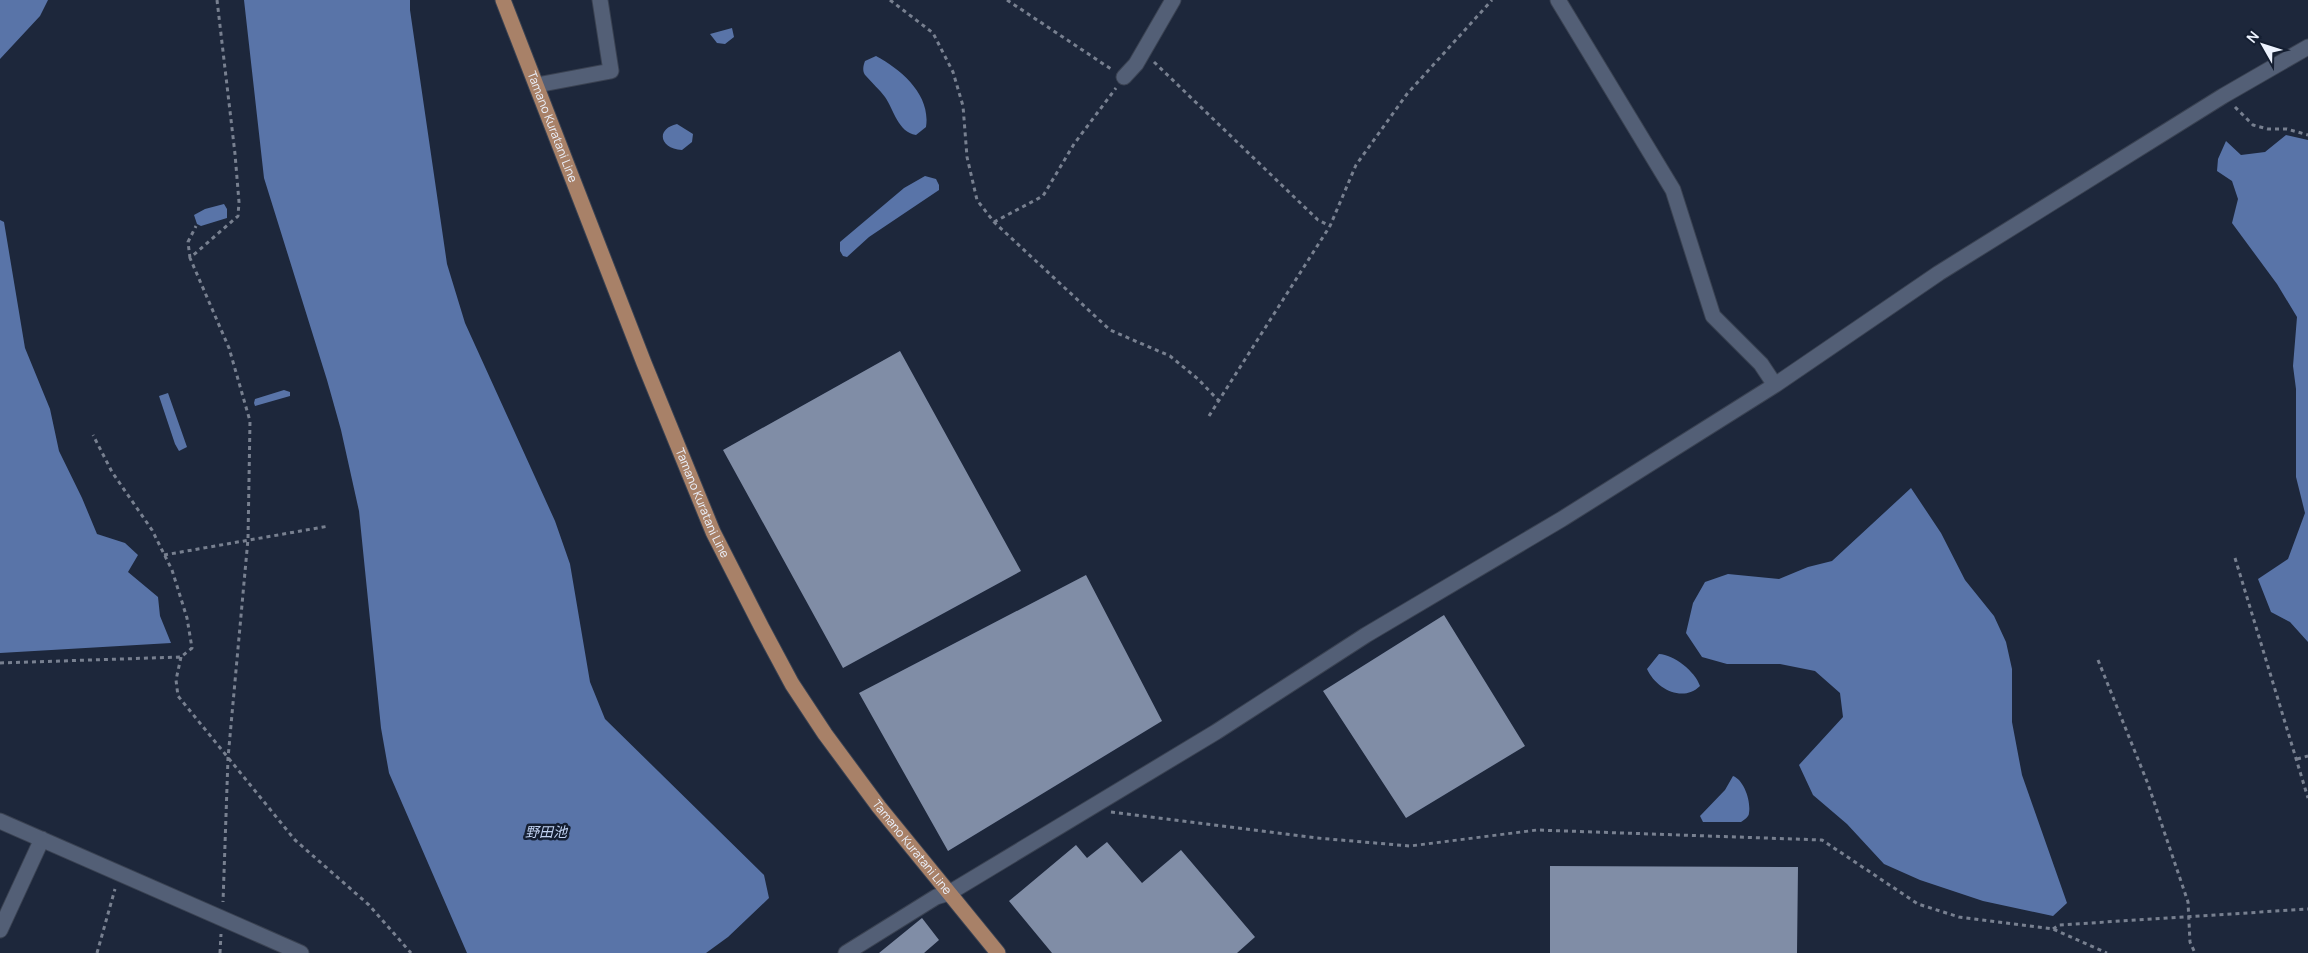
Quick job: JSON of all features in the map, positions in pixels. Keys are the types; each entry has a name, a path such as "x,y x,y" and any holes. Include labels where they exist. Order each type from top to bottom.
{"main road":[{"name":"Tamano Kuratani Line","path":"503,0 637,345 710,523 762,628 792,684 825,734 879,806 998,953"}],"street":[{"path":"537,85 611,71 600,0"},
{"path":"1124,77 1143,52 1173,0"},
{"path":"1558,0 1673,190 1714,316 1761,364 1775,385"},
{"path":"846,953 936,897 949,893 1216,732 1366,635 1562,520 1775,385 1939,273 2223,96 2308,47"},
{"path":"0,821 301,953"},
{"path":"0,930 42,840"}],"path":[{"path":"190,258 238,216 239,202 235,154 217,0"},
{"path":"890,0 933,33 952,72 963,106 967,158 978,200 994,222 1110,330 1170,356 1198,379 1219,401"},
{"path":"994,222 1043,196 1074,144 1124,77 1007,0"},
{"path":"1209,416 1330,226 1356,166 1407,94 1492,0"},
{"path":"1143,52 1318,220 1330,226"},
{"path":"2223,96 2253,125 2268,128 2287,128 2308,135"},
{"path":"196,226 188,242 190,258 229,348 250,421 248,539 228,758 220,953"},
{"path":"94,435 112,472 152,530 172,570 187,618 192,648 181,658 176,680 178,696 295,840 369,905 411,953"},
{"path":"164,555 329,526"},
{"path":"2235,558 2308,798"},
{"path":"0,663 181,658"},
{"path":"2098,660 2148,784 2188,902 2190,942 2195,953"},
{"path":"2297,759 2308,756"},
{"path":"1101,801 1113,814 1178,818 1318,838 1410,846 1536,830 1822,840 1918,904 1958,918 2053,929 2107,953"},
{"path":"98,953 119,874"},
{"path":"2053,929 2060,925 2308,910"}],"water":[{"path":"0,0 48,0 40,16 0,59"},
{"name":"野田池","path":"244,0 410,0 447,264 465,323 555,521 570,564 590,682 605,719 764,875 769,898 728,937 706,953 467,953 389,773 381,728 359,511 341,430 327,380 264,178"},
{"path":"732,28 734,37 725,44 717,43 710,34"},
{"path":"876,56 905,76 919,94 924,104 926,127 916,135 905,130 897,120 885,97 865,74 863,69 865,61"},
{"path":"677,124 693,134 692,142 682,150 669,146 663,138 665,130"},
{"path":"2286,135 2308,140 2308,642 2290,622 2271,612 2258,579 2288,559 2305,513 2296,477 2296,389 2293,366 2297,317 2277,284 2232,223 2238,199 2232,181 2217,171 2218,159 2226,141 2241,155 2265,152"},
{"path":"925,176 936,179 939,190 869,237 847,257 843,256 840,251 840,242 904,188"},
{"path":"224,204 227,209 227,218 201,226 197,224 194,215 205,209"},
{"path":"0,220 4,222 25,348 50,409 59,451 97,534 125,543 138,555 128,572 158,597 160,616 171,643 0,653"},
{"path":"284,390 290,392 290,396 255,406 255,399"},
{"path":"168,393 187,447 179,451 159,396"},
{"path":"1911,488 1941,533 1965,580 1994,616 2006,642 2012,669 2012,722 2022,775 2067,903 2053,916 1983,901 1920,880 1884,864 1847,824 1813,795 1799,765 1843,717 1840,693 1815,671 1780,664 1727,664 1702,657 1686,633 1693,603 1705,582 1728,574 1779,579 1808,567 1832,561"},
{"path":"1659,654 1671,657 1683,665 1694,675 1700,686 1686,693 1678,693 1663,688 1647,669"},
{"path":"1733,776 1737,778 1746,791 1749,803 1748,816 1741,822 1703,822 1700,816 1725,790"}],"building":[{"path":"900,351 1021,571 843,668 723,450"},
{"path":"1086,575 1162,721 948,851 859,693"},
{"path":"1444,615 1525,746 1406,818 1323,691"},
{"path":"1107,842 1142,883 1181,850 1255,937 1237,953 1052,953 1009,901 1076,845 1087,858"},
{"path":"1550,866 1798,867 1797,953 1550,953"},
{"path":"922,918 939,940 924,953 879,953"}]}
